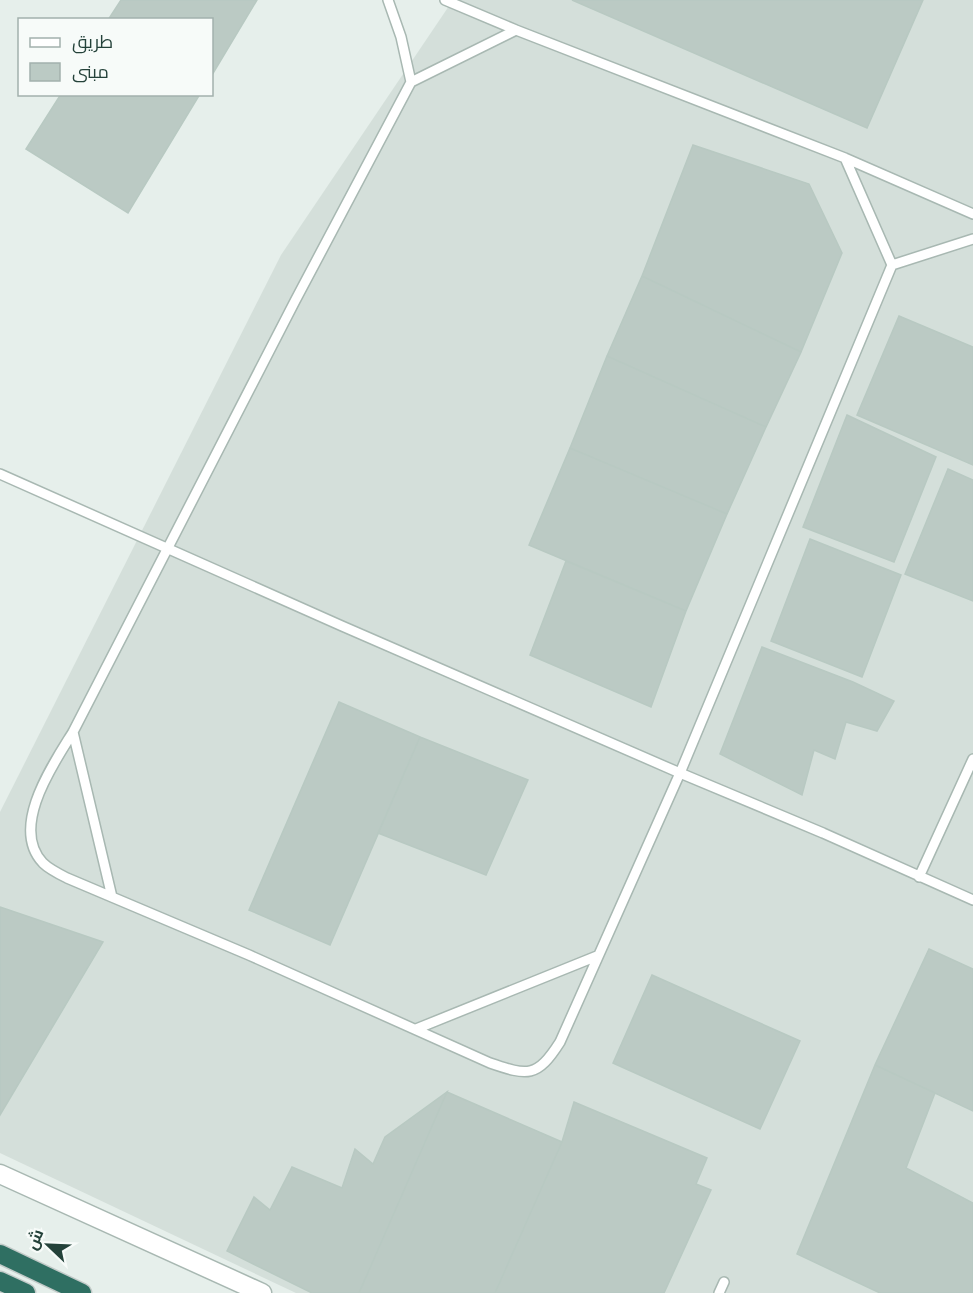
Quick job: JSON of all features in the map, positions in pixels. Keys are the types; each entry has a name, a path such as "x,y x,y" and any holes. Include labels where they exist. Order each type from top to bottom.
{"highway":[{"path":"0,1254 82,1293"},
{"path":"0,1281 26,1293"}],"street":[{"path":"0,1174 262,1293"}],"lane":[{"path":"388,0 411,82"},
{"path":"445,0 516,30 845,158 973,214"},
{"path":"516,30 411,82 167,547 73,732 53,764 36,801 31,826 34,848 44,863 55,872 490,1063 518,1072 529,1072 544,1064 560,1042 680,773 892,265 845,158"},
{"path":"892,265 973,239"},
{"path":"0,474 973,900"},
{"path":"73,732 112,897"},
{"path":"919,877 973,759"},
{"path":"416,1029 597,956"},
{"path":"719,1293 724,1282"}],"shaded area":[{"path":"453,0 973,0 973,1293 296,1293 0,1153 0,812 281,255"}],"building":[{"path":"121,0 257,0 213,73 213,18 109,18"},
{"path":"572,0 923,0 867,128"},
{"path":"60,96 199,96 128,213 26,149"},
{"path":"693,145 809,184 842,253 801,352 642,276"},
{"path":"642,276 801,352 766,427 607,356"},
{"path":"899,316 973,347 973,465 857,415"},
{"path":"607,356 766,427 727,514 570,448"},
{"path":"847,415 936,457 894,562 803,527"},
{"path":"570,448 727,514 686,611 529,545"},
{"path":"948,469 973,480 973,601 905,574"},
{"path":"810,539 901,575 862,677 771,641"},
{"path":"566,561 686,611 651,707 530,655"},
{"path":"762,647 853,682 894,701 877,731 846,722 835,759 814,750 802,795 720,754"},
{"path":"339,702 420,737 330,945 249,910"},
{"path":"420,737 528,780 486,875 378,833"},
{"path":"0,907 103,942 0,1115"},
{"path":"929,949 973,969 973,1111 875,1065"},
{"path":"652,975 800,1041 760,1129 613,1063"},
{"path":"875,1065 935,1093 906,1168 973,1203 973,1293 880,1293 797,1254"},
{"path":"447,1092 359,1293 312,1293 227,1251 254,1197 270,1210 292,1167 342,1188 355,1149 373,1164 385,1137"},
{"path":"447,1092 562,1142 495,1293 359,1293"},
{"path":"574,1102 707,1158 696,1184 711,1190 664,1293 495,1293 562,1142"}]}
